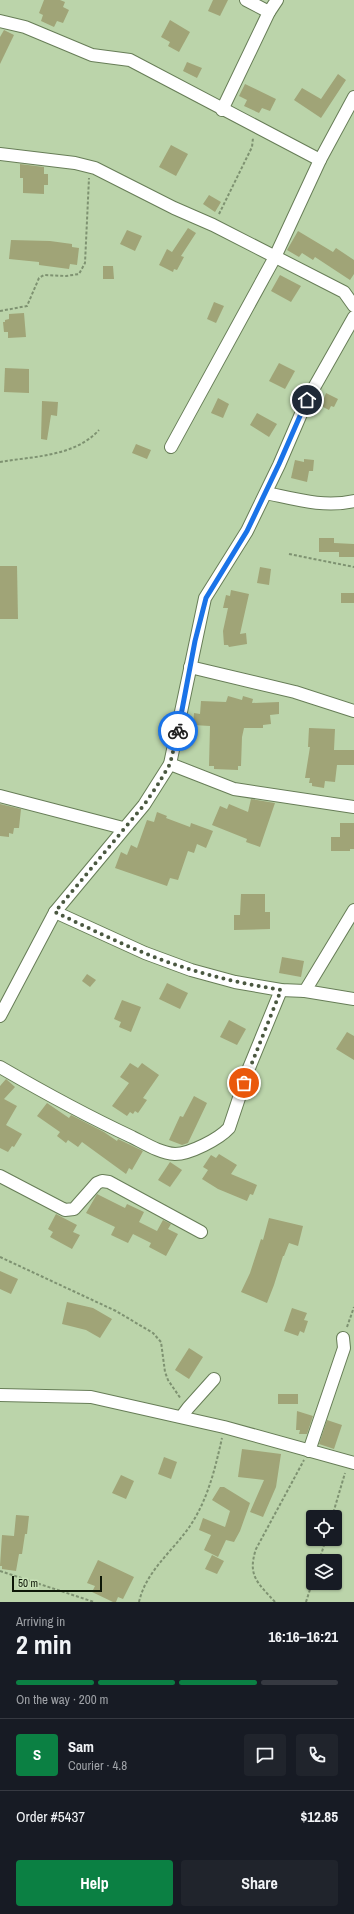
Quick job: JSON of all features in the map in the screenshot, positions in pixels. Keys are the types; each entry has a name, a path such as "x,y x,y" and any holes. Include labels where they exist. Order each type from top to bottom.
{"street":[{"path":"246,0 269,12"},
{"path":"222,110 269,12 277,0"},
{"path":"0,21 26,27 92,55 130,60 222,110 320,160"},
{"path":"171,447 275,257 320,160 354,98"},
{"path":"0,154 75,163 90,167 174,208 213,225 344,292 354,306"},
{"path":"0,1016 55,912 144,805 170,764 206,598 247,531 266,493 307,400 354,317"},
{"path":"266,493 313,503 343,504 354,501"},
{"path":"190,667 296,692 354,711"},
{"path":"170,764 234,788 354,807"},
{"path":"0,796 124,828"},
{"path":"305,991 354,910"},
{"path":"55,912 145,953 191,970 235,982 281,990 305,991 354,999"},
{"path":"0,1067 106,1125 161,1151 176,1154 190,1151 223,1135 229,1128 249,1068 281,990"},
{"path":"0,1176 64,1210 74,1208 97,1183 102,1181 109,1182 202,1232"},
{"path":"309,1450 344,1348 343,1338"},
{"path":"185,1412 214,1379"},
{"path":"0,1396 91,1397 185,1412 224,1427 351,1463"}],"path":[{"path":"213,225 252,148 256,127"},
{"path":"0,311 27,306 39,278 44,275 66,276 79,274 85,263 90,167"},
{"path":"0,462 63,453 91,438 99,430"},
{"path":"290,554 354,567"},
{"path":"0,1257 116,1312 153,1333 161,1342 164,1368 168,1380 185,1412"},
{"path":"343,1338 354,1307"},
{"path":"139,1602 141,1592 151,1574 189,1528 201,1508 211,1483 224,1427"},
{"path":"275,1602 256,1581 252,1572 252,1562 256,1549 309,1450"},
{"path":"334,1510 351,1463"},
{"path":"0,1571 94,1602"},
{"path":"306,1602 310,1590"}],"building":[{"path":"44,0 60,0 65,2 63,7 69,10 63,23 57,21 54,27 41,21 43,15 39,13"},
{"path":"213,0 228,0 220,16 208,11"},
{"path":"170,20 190,32 179,52 168,46 170,42 161,37"},
{"path":"4,30 14,35 0,64 0,37"},
{"path":"187,62 202,68 197,78 183,71"},
{"path":"338,74 346,80 321,118 294,100 302,88 321,99"},
{"path":"245,84 276,99 270,111 262,108 259,113 244,106 247,100 239,96"},
{"path":"171,145 188,154 176,176 159,167"},
{"path":"20,164 44,167 44,174 48,174 48,185 44,185 44,194 23,193 23,178 20,178"},
{"path":"209,195 221,202 215,212 203,204"},
{"path":"188,228 196,233 181,256 184,257 177,270 174,269 173,272 159,265 167,249 172,252"},
{"path":"127,230 142,236 135,251 120,244"},
{"path":"298,231 333,252 336,248 354,260 354,274 350,280 315,257 313,260 302,253 299,257 287,250"},
{"path":"11,240 50,241 72,244 72,247 79,248 77,265 70,264 69,269 39,265 39,262 9,259"},
{"path":"103,266 113,266 114,279 103,279"},
{"path":"280,275 301,286 291,302 271,291"},
{"path":"214,302 224,306 216,323 207,319"},
{"path":"24,313 26,337 8,338 8,332 4,332 3,322 9,319 9,314"},
{"path":"279,363 295,371 285,389 269,381"},
{"path":"5,368 29,369 29,393 4,392"},
{"path":"326,393 338,399 334,407 331,406 329,410 321,406"},
{"path":"218,398 229,404 223,418 211,413"},
{"path":"42,401 58,402 57,416 51,415 47,440 41,439"},
{"path":"257,413 277,424 269,437 250,425"},
{"path":"136,444 151,450 147,459 132,453"},
{"path":"304,459 314,460 313,471 309,471 307,482 291,478 295,460 304,462"},
{"path":"319,538 334,538 334,543 354,544 354,557 339,557 339,552 319,552"},
{"path":"0,566 17,566 18,619 0,619"},
{"path":"260,567 271,569 269,585 257,583"},
{"path":"231,590 249,594 240,634 246,633 247,644 229,647 228,645 224,645 223,631 228,608 223,608 226,595 230,596"},
{"path":"341,593 354,593 354,603 341,603"},
{"path":"228,696 242,700 243,696 253,699 252,703 279,702 279,714 270,715 271,724 263,725 263,728 244,728 242,737 241,766 238,766 238,770 214,769 214,766 209,766 210,726 193,725 194,713 200,714 201,701 226,702"},
{"path":"309,728 335,729 334,750 354,750 354,765 337,765 335,782 325,781 324,788 312,786 312,783 309,783 310,778 305,778 310,747 308,747"},
{"path":"251,799 275,803 260,847 246,842 247,839 212,825 220,806 227,809 229,804 248,812"},
{"path":"0,804 21,809 19,828 14,828 13,834 9,833 9,837 0,836"},
{"path":"157,812 167,816 166,818 190,827 191,823 213,831 206,848 197,844 194,853 188,851 178,880 170,878 167,886 115,868 121,852 127,855 131,845 137,848 147,820 154,822"},
{"path":"340,823 354,823 354,849 350,849 350,851 331,851 331,837 340,837"},
{"path":"241,894 265,894 265,912 270,912 270,929 234,930 234,915 240,915"},
{"path":"282,957 304,961 301,977 279,973"},
{"path":"87,974 96,980 90,987 82,981"},
{"path":"167,983 188,993 180,1009 159,999"},
{"path":"122,1000 141,1007 131,1032 119,1027 121,1022 114,1019"},
{"path":"229,1020 246,1029 237,1045 220,1037"},
{"path":"347,1032 354,1036 354,1060 336,1049"},
{"path":"130,1063 138,1068 142,1063 159,1075 143,1098 147,1100 138,1113 135,1111 133,1114 130,1112 127,1116 112,1106 129,1083 120,1077"},
{"path":"6,1079 15,1087 4,1099 17,1106 6,1125 22,1134 14,1147 12,1146 8,1152 0,1148 0,1086"},
{"path":"194,1096 207,1103 188,1143 182,1145 169,1140 180,1116 183,1117"},
{"path":"47,1103 69,1118 71,1115 104,1132 117,1141 118,1139 143,1151 132,1170 129,1168 126,1174 82,1142 78,1147 68,1140 66,1143 57,1136 60,1132 37,1116"},
{"path":"219,1154 237,1165 231,1174 257,1185 253,1195 250,1194 247,1201 218,1189 202,1179 208,1170 203,1167 211,1155 216,1158"},
{"path":"170,1162 182,1170 170,1187 158,1180"},
{"path":"97,1194 125,1208 127,1204 144,1212 139,1222 157,1231 163,1220 171,1224 168,1229 178,1234 166,1256 149,1247 151,1243 133,1234 128,1243 111,1235 115,1227 86,1213"},
{"path":"56,1214 77,1225 73,1232 80,1235 72,1249 50,1237 53,1232 48,1229"},
{"path":"269,1218 303,1226 298,1246 289,1243 267,1303 241,1292 250,1273 261,1239 263,1240"},
{"path":"0,1271 18,1279 11,1294 0,1289"},
{"path":"67,1302 93,1308 112,1319 100,1338 86,1330 62,1324"},
{"path":"292,1308 307,1313 304,1320 308,1321 304,1333 300,1331 298,1336 284,1331"},
{"path":"189,1348 203,1357 189,1379 175,1370"},
{"path":"278,1394 298,1394 298,1404 278,1404"},
{"path":"297,1411 313,1416 307,1434 299,1434 300,1430 296,1430"},
{"path":"327,1420 342,1425 334,1449 319,1444"},
{"path":"242,1449 281,1454 276,1487 263,1517 250,1512 264,1480 238,1477"},
{"path":"164,1457 177,1462 171,1479 158,1474"},
{"path":"121,1475 134,1481 126,1499 112,1493"},
{"path":"220,1487 224,1487 250,1503 240,1531 234,1542 226,1540 218,1557 204,1550 211,1535 199,1530 203,1518 225,1527 230,1511 212,1500"},
{"path":"16,1515 29,1516 27,1534 25,1534 22,1554 19,1554 16,1571 2,1569 2,1566 0,1566 2,1535 14,1536"},
{"path":"212,1555 224,1561 217,1574 205,1569"},
{"path":"98,1560 134,1577 123,1599 118,1597 116,1602 113,1602 92,1592 95,1586 87,1583"}],"way so far":[{"path":"178,731 170,764 157,786 144,805 55,912 145,953 191,970 235,982 281,990 244,1083"}],"route":[{"path":"178,731 195,641 206,598 247,531 307,400"}]}
